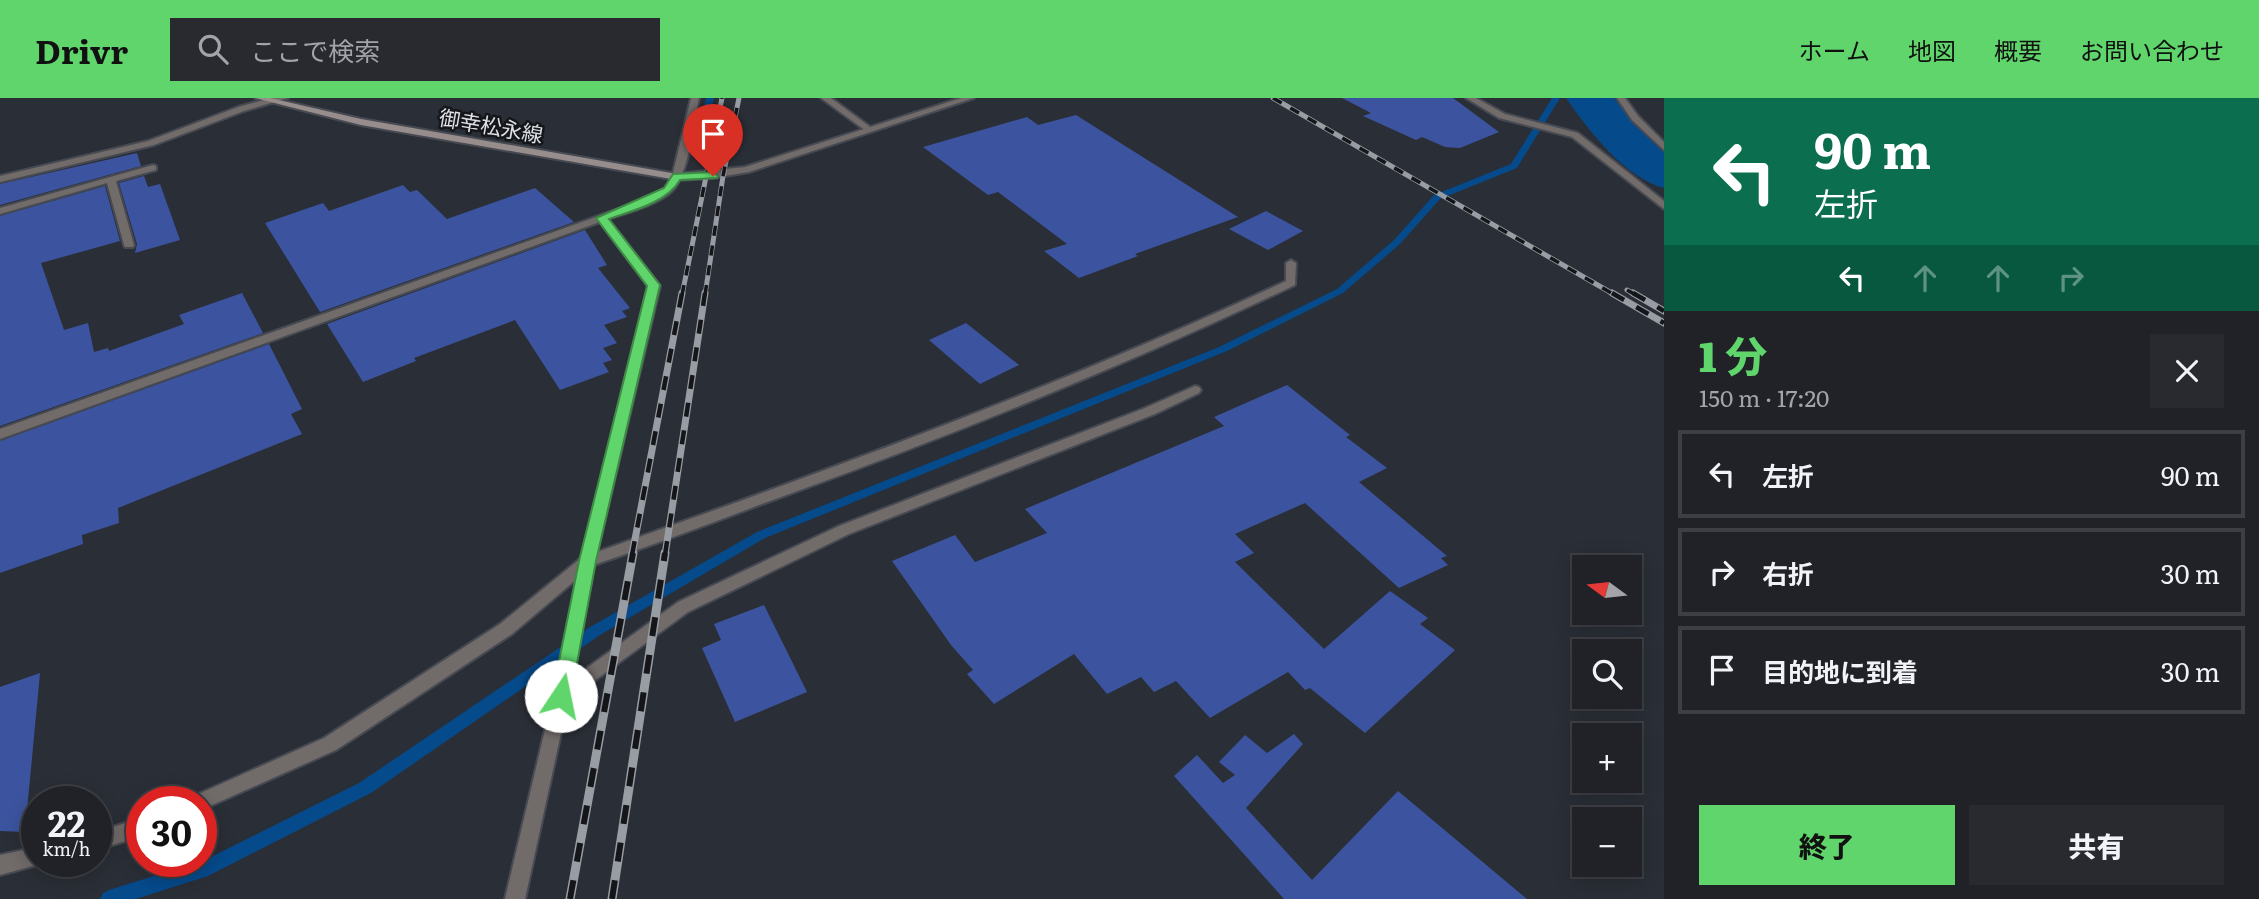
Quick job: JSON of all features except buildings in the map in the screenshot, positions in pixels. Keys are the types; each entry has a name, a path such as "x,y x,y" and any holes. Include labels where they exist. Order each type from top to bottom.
{"main road":[{"name":"御幸松永線","path":"262,99 361,122 677,177"}],"street":[{"path":"0,179 117,152 174,135 262,99 284,98"},
{"path":"0,434 641,204 668,190 677,177 695,98"},
{"path":"825,98 869,129"},
{"path":"677,177 713,176 746,170 970,98"},
{"path":"1470,98 1502,117 1575,135 1664,206"},
{"path":"1621,98 1635,118 1664,147"},
{"path":"0,211 153,168"},
{"path":"111,179 129,245"},
{"path":"515,899 588,561 654,285 602,218"},
{"path":"217,794 330,744 506,629 588,561 997,413 1188,334 1291,283 1292,263"},
{"path":"562,690 682,607 844,530 1150,411 1195,390"},
{"path":"0,865 21,860"}],"waterway":[{"path":"699,142 710,98"},
{"path":"109,899 208,868 365,788 595,631 761,535 1223,349 1340,291 1397,242 1437,197 1514,166 1556,98"},
{"path":"1589,98 1615,130 1664,172"}],"railway":[{"path":"682,295 722,98"},
{"path":"705,295 723,176 739,98"},
{"path":"1273,98 1615,295"},
{"path":"1627,290 1636,295"},
{"path":"632,555 682,293"},
{"path":"665,555 705,293"},
{"path":"1612,293 1664,323"},
{"path":"1633,293 1664,311"},
{"path":"570,899 633,553"},
{"path":"612,899 665,553"}],"route":[{"path":"561,696 588,561 654,285 602,218 641,204 668,190 677,177 713,176"}]}
